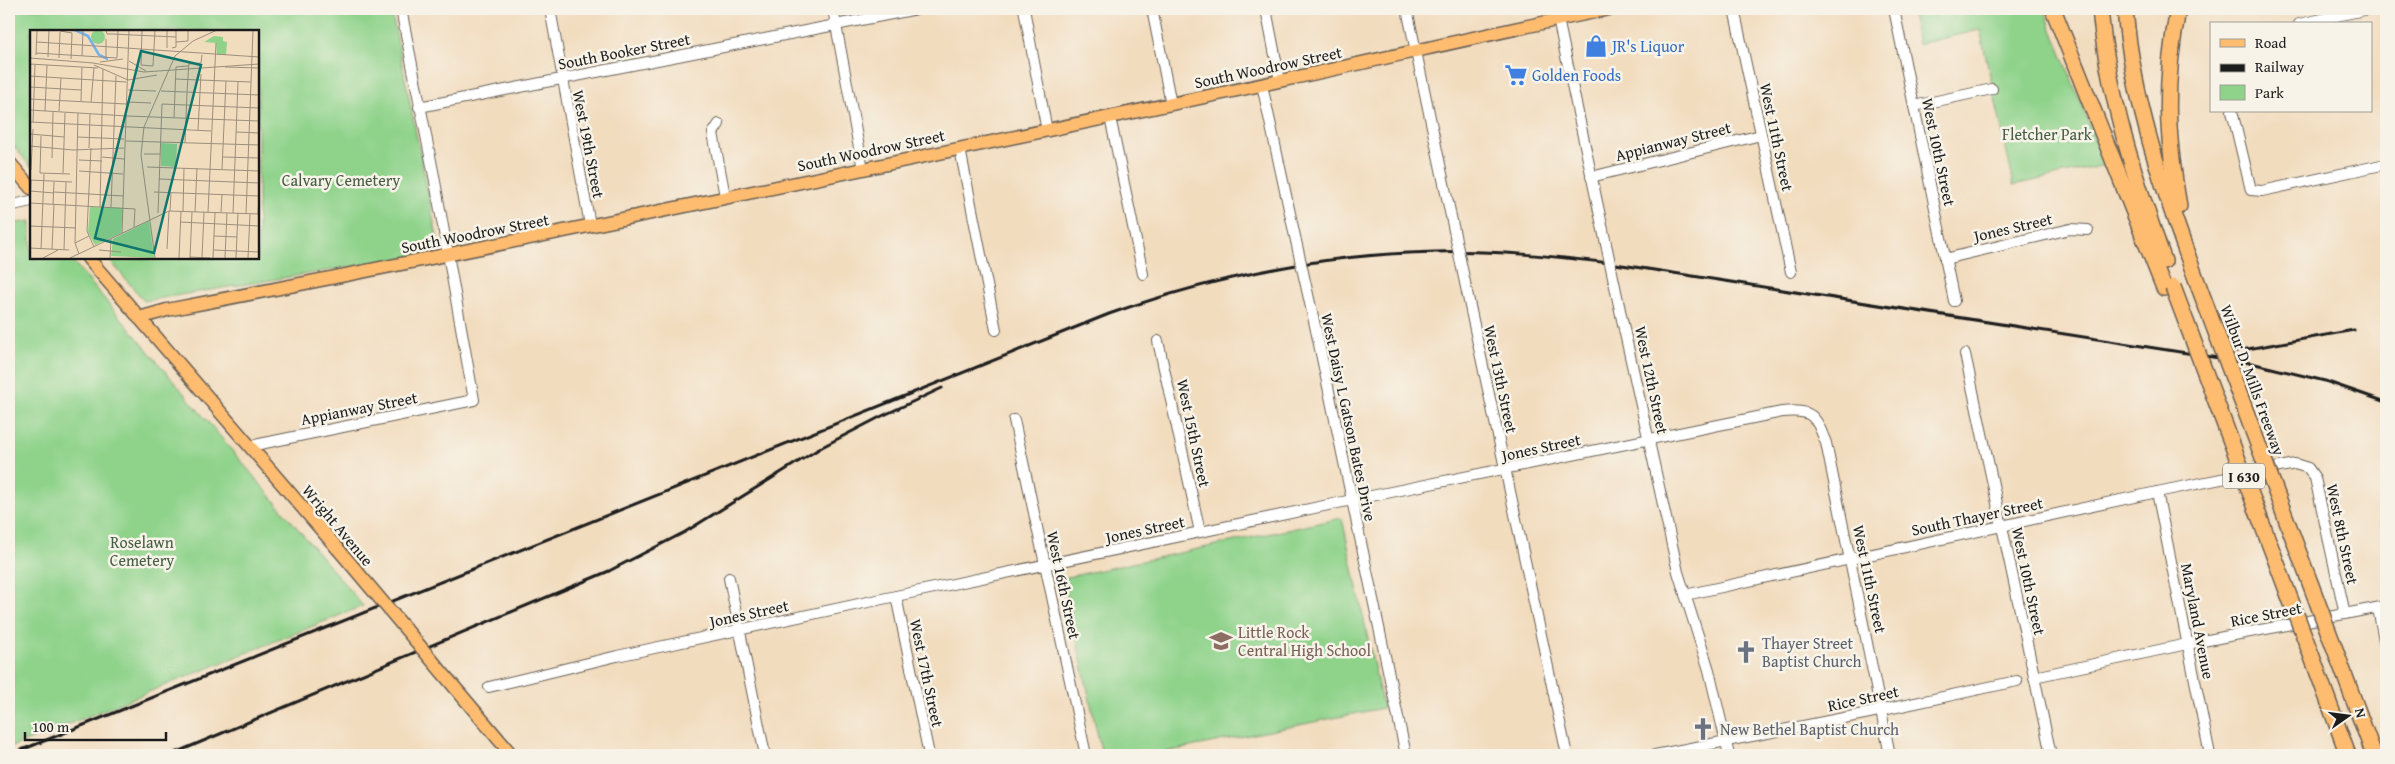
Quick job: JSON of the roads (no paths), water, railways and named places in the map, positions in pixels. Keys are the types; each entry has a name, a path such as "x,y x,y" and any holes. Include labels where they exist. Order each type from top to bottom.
{"highway":[{"path":"2054,9 2083,88 2168,287"},
{"path":"2100,9 2109,70 2119,119 2168,287"},
{"name":"Wilbur D. Mills Freeway","path":"2125,9 2145,126 2187,254 2374,755"},
{"path":"2178,9 2170,55 2167,117 2172,164 2187,254"},
{"name":"I 630","path":"2168,287 2199,358 2348,755"}],"main road":[{"name":"South Woodrow Street","path":"139,318 167,310 449,256 725,196 960,149 1262,85 1414,52 1557,14 1609,9"},
{"path":"9,162 30,187"},
{"name":"Wright Avenue","path":"89,259 338,549 511,755"}],"street":[{"path":"401,9 449,256"},
{"name":"West 19th Street","path":"550,9 561,78 590,225"},
{"path":"833,9 863,169"},
{"name":"South Booker Street","path":"419,107 917,9"},
{"path":"1024,9 1047,130"},
{"path":"1152,9 1171,104"},
{"path":"1266,9 1280,81"},
{"name":"West 13th Street","path":"1406,9 1567,755"},
{"name":"West 11th Street","path":"1734,9 1791,272"},
{"name":"West 10th Street","path":"1894,9 1954,301"},
{"path":"2308,22 2369,9"},
{"name":"West 12th Street","path":"1557,14 1648,439 1685,595 1702,643 1729,755"},
{"name":"West Daisy L Gatson Bates Drive","path":"1262,85 1406,755"},
{"path":"1914,106 1992,89"},
{"path":"2232,112 2251,190 2262,191 2386,164"},
{"path":"1110,117 1143,274"},
{"path":"719,124 713,133 725,196"},
{"name":"Appianway Street","path":"1591,176 1761,135"},
{"path":"960,149 996,330"},
{"path":"9,206 30,201"},
{"name":"Jones Street","path":"1945,259 2070,229 2088,230"},
{"name":"Appianway Street","path":"250,446 474,400 449,256"},
{"name":"West 15th Street","path":"1158,341 1200,532"},
{"name":"West 10th Street","path":"1965,354 2051,755"},
{"name":"Jones Street","path":"489,687 588,663 896,596 1352,500 1782,412 1802,410 1809,413"},
{"name":"West 11th Street","path":"1809,413 1819,425 1826,443 1890,755"},
{"name":"West 16th Street","path":"1014,420 1086,755"},
{"name":"South Thayer Street","path":"1685,595 2288,464 2304,466"},
{"name":"West 8th Street","path":"2304,466 2312,471 2315,478 2345,614"},
{"name":"Maryland Avenue","path":"2157,492 2210,755"},
{"path":"729,578 765,755"},
{"name":"West 17th Street","path":"896,596 929,755"},
{"path":"2382,607 2386,651"},
{"name":"Rice Street","path":"2034,677 2188,644 2382,607"},
{"name":"Rice Street","path":"1655,755 2017,681"}],"railway":[{"path":"9,755 1109,314 1189,289 1270,270 1311,263 1352,257 1457,252 1523,254 1609,263 2251,363 2325,381 2386,402"},
{"path":"2219,354 2354,330"},
{"path":"170,755 609,571 685,532 822,447 942,388"}],"place":[{"name":"JR's Liquor","path":"1596,46"},
{"name":"Golden Foods","path":"1516,75"},
{"name":"Little Rock Central High School","path":"1221,641"},
{"name":"Thayer Street Baptist Church","path":"1746,652"},
{"name":"New Bethel Baptist Church","path":"1703,729"}],"park label":[{"name":"Fletcher Park","path":"2047,134"},
{"name":"Calvary Cemetery","path":"341,180"},
{"name":"Roselawn Cemetery","path":"142,551"}]}
